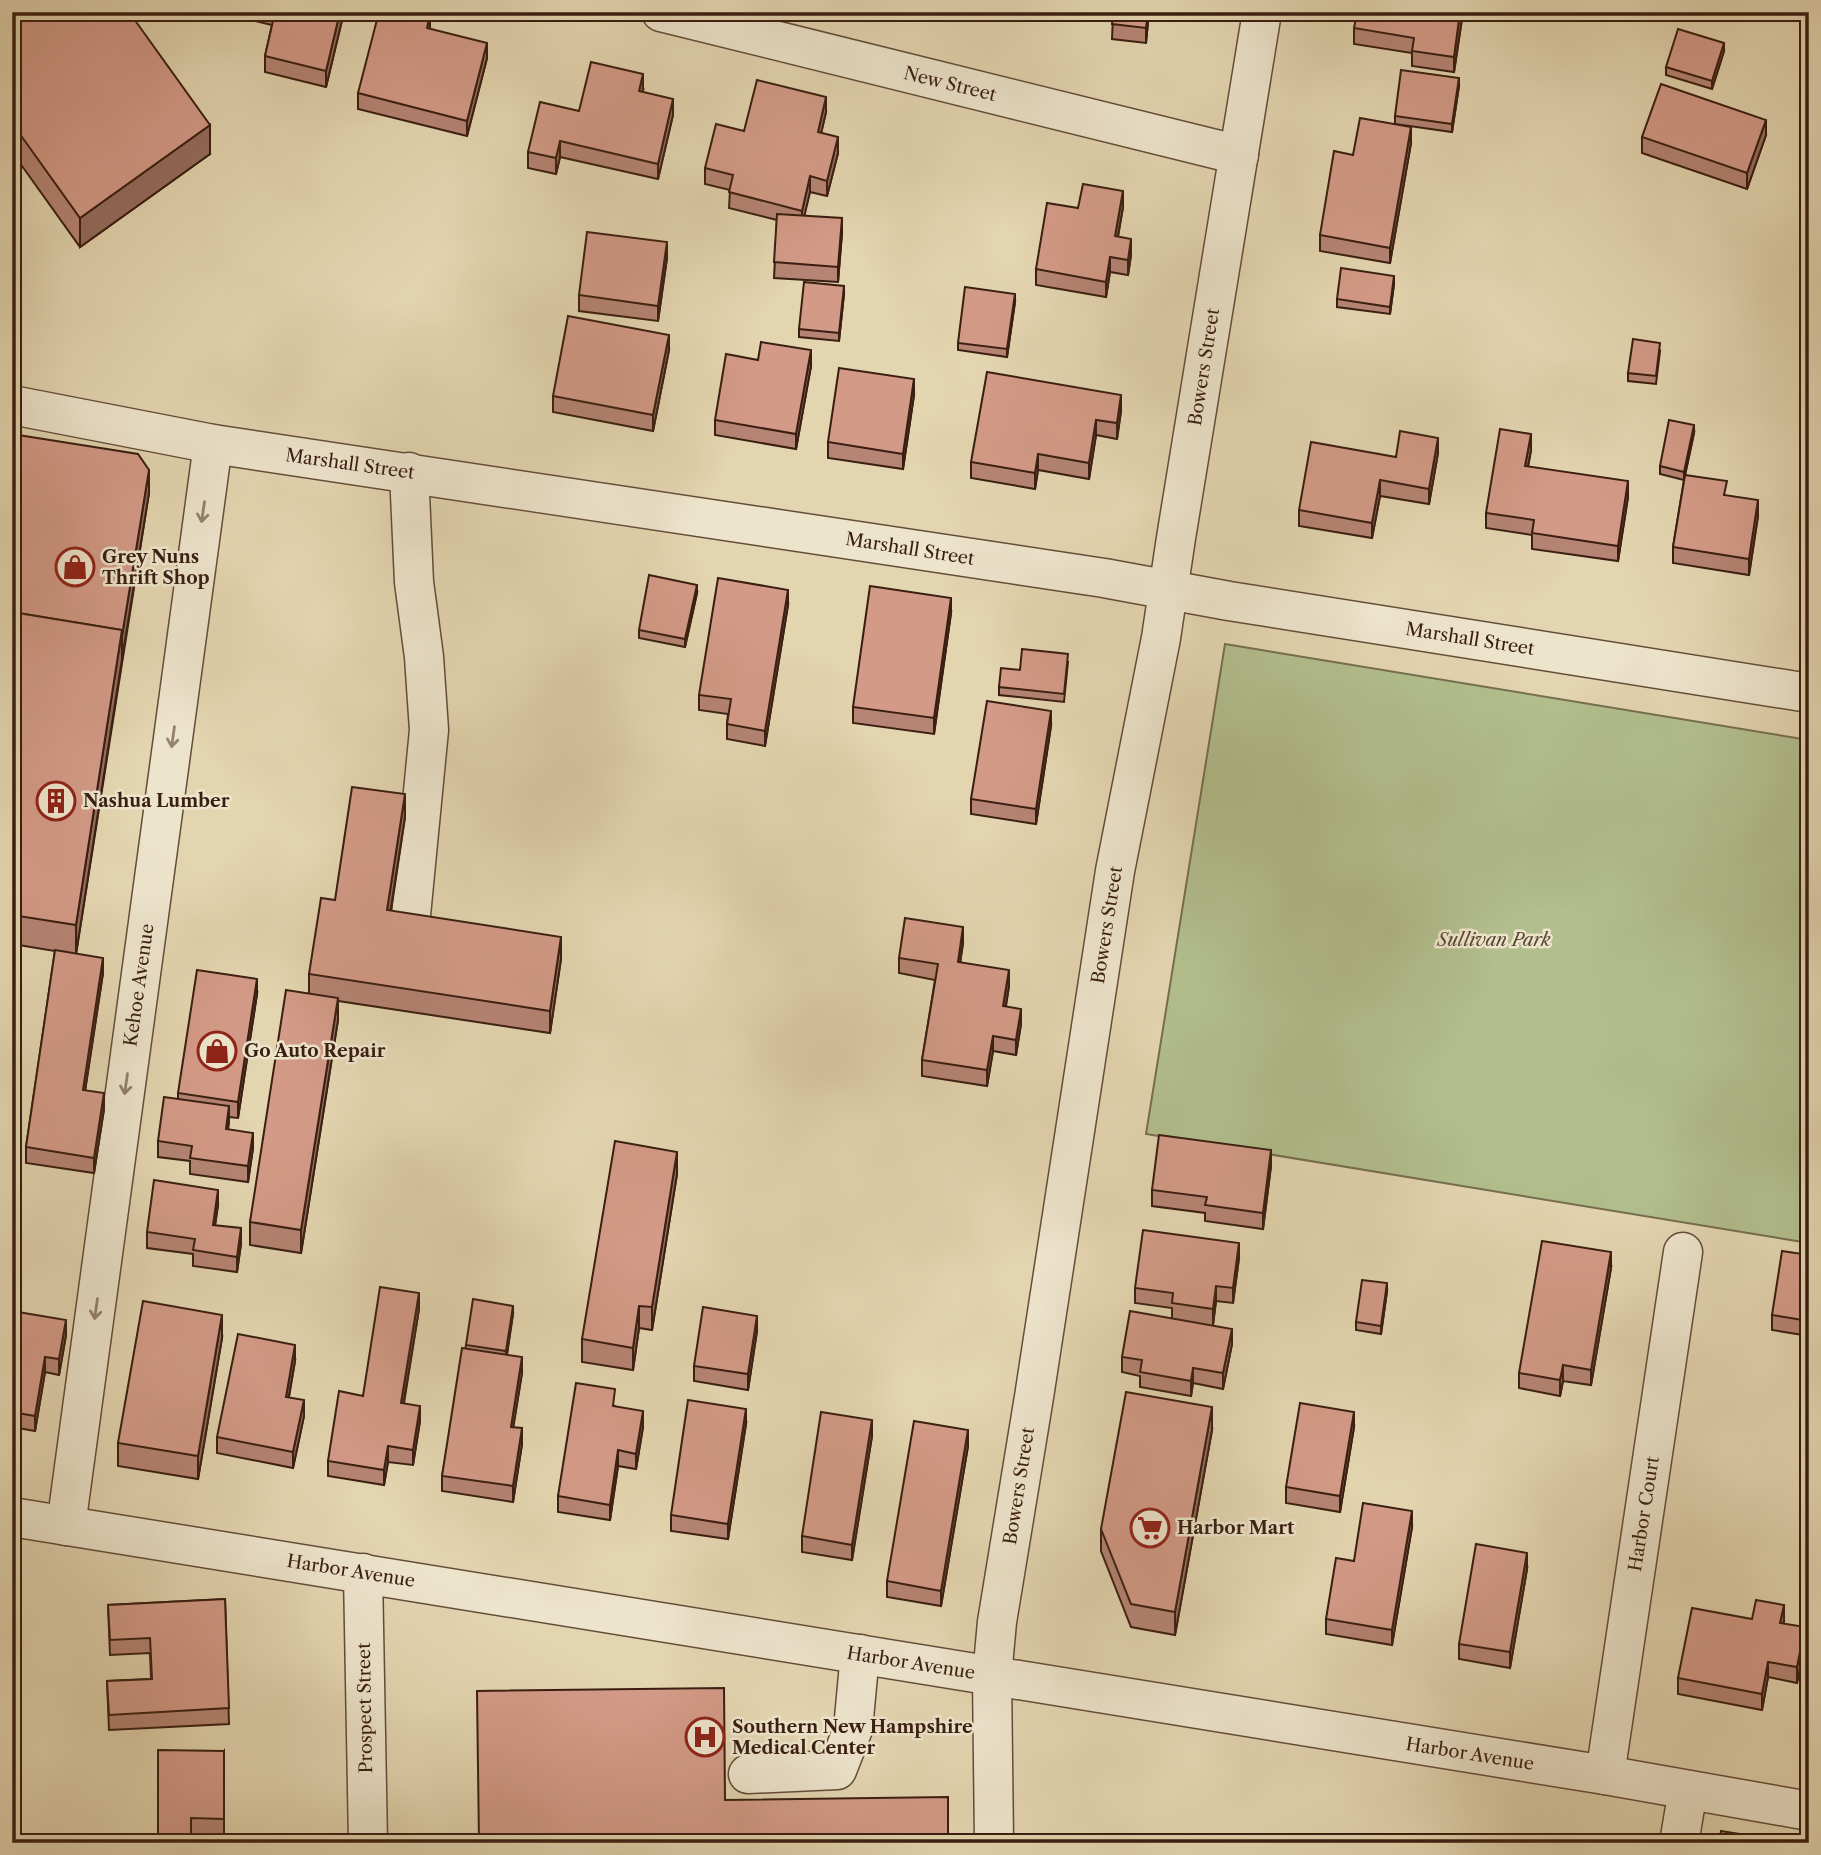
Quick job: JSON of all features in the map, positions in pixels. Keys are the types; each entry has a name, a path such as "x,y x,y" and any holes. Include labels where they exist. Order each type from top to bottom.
{"street":[{"name":"New Street","path":"661,12 1239,155"},
{"name":"Bowers Street","path":"995,1843 992,1676 997,1622 1115,871 1161,638 1262,12"},
{"name":"Marshall Street","path":"12,405 213,444 1104,578 1229,601 1809,693"},
{"name":"Kehoe Avenue","path":"66,1526 213,444"},
{"path":"409,472 414,582 424,657 429,730 411,915"},
{"name":"Harbor Court","path":"1605,1775 1683,1252"},
{"name":"Harbor Avenue","path":"12,1517 1605,1775 1809,1811"},
{"name":"Prospect Street","path":"363,1573 368,1843"},
{"path":"748,1774 837,1770 853,1729 860,1654"},
{"path":"1679,1843 1688,1790"}],"green space":[{"name":"Sullivan Park","path":"1225,644 1809,740 1809,1243 1146,1134"}],"building":[{"path":"12,12 129,12 210,125 80,218 12,123"},
{"path":"275,12 340,12 326,71 265,56"},
{"path":"379,12 430,14 427,28 487,43 467,121 358,93"},
{"path":"1113,12 1148,12 1146,28 1112,24"},
{"path":"1357,12 1460,12 1454,57 1412,51 1414,38 1354,28"},
{"path":"1678,29 1724,43 1712,81 1666,67"},
{"path":"591,62 643,74 639,91 673,99 658,164 560,141 556,158 528,152 540,102 579,111"},
{"path":"1401,70 1459,78 1452,124 1395,116"},
{"path":"757,80 826,97 818,132 838,137 827,181 810,176 802,211 729,192 733,175 705,168 716,124 744,131"},
{"path":"1661,84 1766,120 1747,173 1642,137"},
{"path":"1360,118 1411,127 1390,248 1320,235 1334,151 1353,155"},
{"path":"1083,184 1123,191 1115,236 1131,239 1128,260 1110,257 1106,282 1036,269 1047,203 1078,208"},
{"path":"777,214 842,218 838,267 774,262"},
{"path":"587,232 667,242 658,306 579,295"},
{"path":"1341,268 1394,276 1390,307 1337,299"},
{"path":"804,282 844,286 839,333 799,329"},
{"path":"965,287 1015,294 1007,349 958,343"},
{"path":"568,316 669,335 653,415 553,396"},
{"path":"1633,339 1660,343 1656,376 1628,373"},
{"path":"761,342 811,350 796,434 715,420 726,354 758,360"},
{"path":"839,368 914,379 903,454 828,442"},
{"path":"987,372 1121,395 1117,423 1096,420 1089,463 1038,454 1035,473 971,462"},
{"path":"1669,420 1694,425 1684,472 1660,466"},
{"path":"1500,429 1531,434 1525,466 1628,481 1618,546 1532,533 1534,520 1486,513"},
{"path":"1400,431 1438,438 1429,489 1380,480 1372,523 1299,510 1311,442 1396,457"},
{"name":"Grey Nuns Thrift Shop","path":"12,434 138,454 149,470 122,636 122,630 12,612"},
{"path":"1685,475 1727,481 1724,495 1758,500 1749,559 1673,547"},
{"path":"649,575 697,585 685,639 639,630"},
{"path":"718,578 788,590 765,731 727,724 731,699 699,695"},
{"path":"870,586 951,598 934,718 853,707"},
{"name":"Nashua Lumber","path":"12,612 122,630 76,925 12,915"},
{"path":"1022,649 1068,654 1064,694 999,687 1001,668 1020,670"},
{"path":"987,701 1051,711 1036,809 971,799"},
{"path":"352,787 405,794 387,910 561,937 550,1011 309,974 321,898 335,900"},
{"path":"905,918 963,927 958,962 1009,970 1003,1006 1021,1009 1016,1040 993,1036 987,1070 922,1060 938,964 899,958"},
{"path":"55,950 103,958 83,1090 104,1093 94,1158 26,1147"},
{"name":"Go Auto Repair","path":"197,970 257,979 238,1102 178,1093"},
{"path":"286,990 338,998 301,1230 250,1222"},
{"path":"164,1097 229,1106 226,1129 253,1133 248,1166 190,1158 192,1146 158,1141"},
{"path":"1159,1135 1271,1150 1263,1213 1205,1205 1207,1197 1152,1190"},
{"path":"615,1141 677,1152 652,1307 639,1306 633,1348 582,1339"},
{"path":"154,1180 218,1190 213,1225 241,1228 237,1257 193,1250 195,1239 147,1232"},
{"path":"1143,1230 1239,1243 1233,1288 1216,1286 1213,1309 1172,1303 1173,1293 1135,1288"},
{"path":"1542,1241 1611,1252 1591,1370 1563,1365 1560,1380 1519,1373"},
{"path":"1782,1251 1809,1255 1809,1321 1772,1315"},
{"path":"1362,1280 1387,1283 1381,1326 1356,1322"},
{"path":"380,1287 419,1293 401,1403 420,1406 413,1450 388,1446 384,1470 328,1461 339,1391 363,1396"},
{"path":"473,1299 513,1306 506,1351 466,1345"},
{"path":"143,1301 222,1315 198,1456 118,1443"},
{"path":"703,1307 757,1316 748,1374 694,1366"},
{"path":"12,1311 66,1320 59,1359 45,1357 35,1416 12,1412"},
{"path":"1130,1311 1232,1329 1223,1373 1193,1368 1191,1381 1140,1372 1142,1360 1122,1357"},
{"path":"238,1334 295,1345 286,1397 304,1400 293,1452 217,1437"},
{"path":"462,1348 522,1357 511,1427 522,1428 513,1486 442,1476"},
{"path":"576,1383 615,1389 613,1406 643,1411 636,1454 618,1450 610,1505 558,1496"},
{"name":"Harbor Mart","path":"1126,1392 1212,1407 1175,1612 1131,1604 1101,1529"},
{"path":"688,1400 746,1409 728,1524 671,1515"},
{"path":"1300,1403 1354,1412 1340,1496 1286,1487"},
{"path":"821,1412 872,1420 852,1545 802,1536"},
{"path":"914,1421 968,1430 941,1591 887,1581"},
{"path":"1363,1503 1412,1511 1392,1630 1326,1619 1336,1558 1354,1561"},
{"path":"1476,1544 1527,1553 1510,1652 1459,1644"},
{"path":"225,1599 229,1708 109,1715 107,1681 152,1679 150,1638 110,1640 108,1605"},
{"path":"1756,1600 1784,1605 1780,1623 1805,1627 1797,1667 1768,1662 1762,1694 1678,1678 1692,1608 1752,1619"},
{"path":"724,1688 725,1800 948,1797 948,1843 479,1843 477,1691"},
{"path":"158,1750 224,1751 224,1819 191,1818 191,1843 158,1843"},
{"path":"1721,1831 1796,1843 1719,1843"}],"place":[{"name":"Grey Nuns Thrift Shop","path":"75,567"},
{"name":"Nashua Lumber","path":"56,801"},
{"name":"Go Auto Repair","path":"217,1051"},
{"name":"Harbor Mart","path":"1150,1528"},
{"name":"Southern New Hampshire Medical Center","path":"705,1737"}]}
